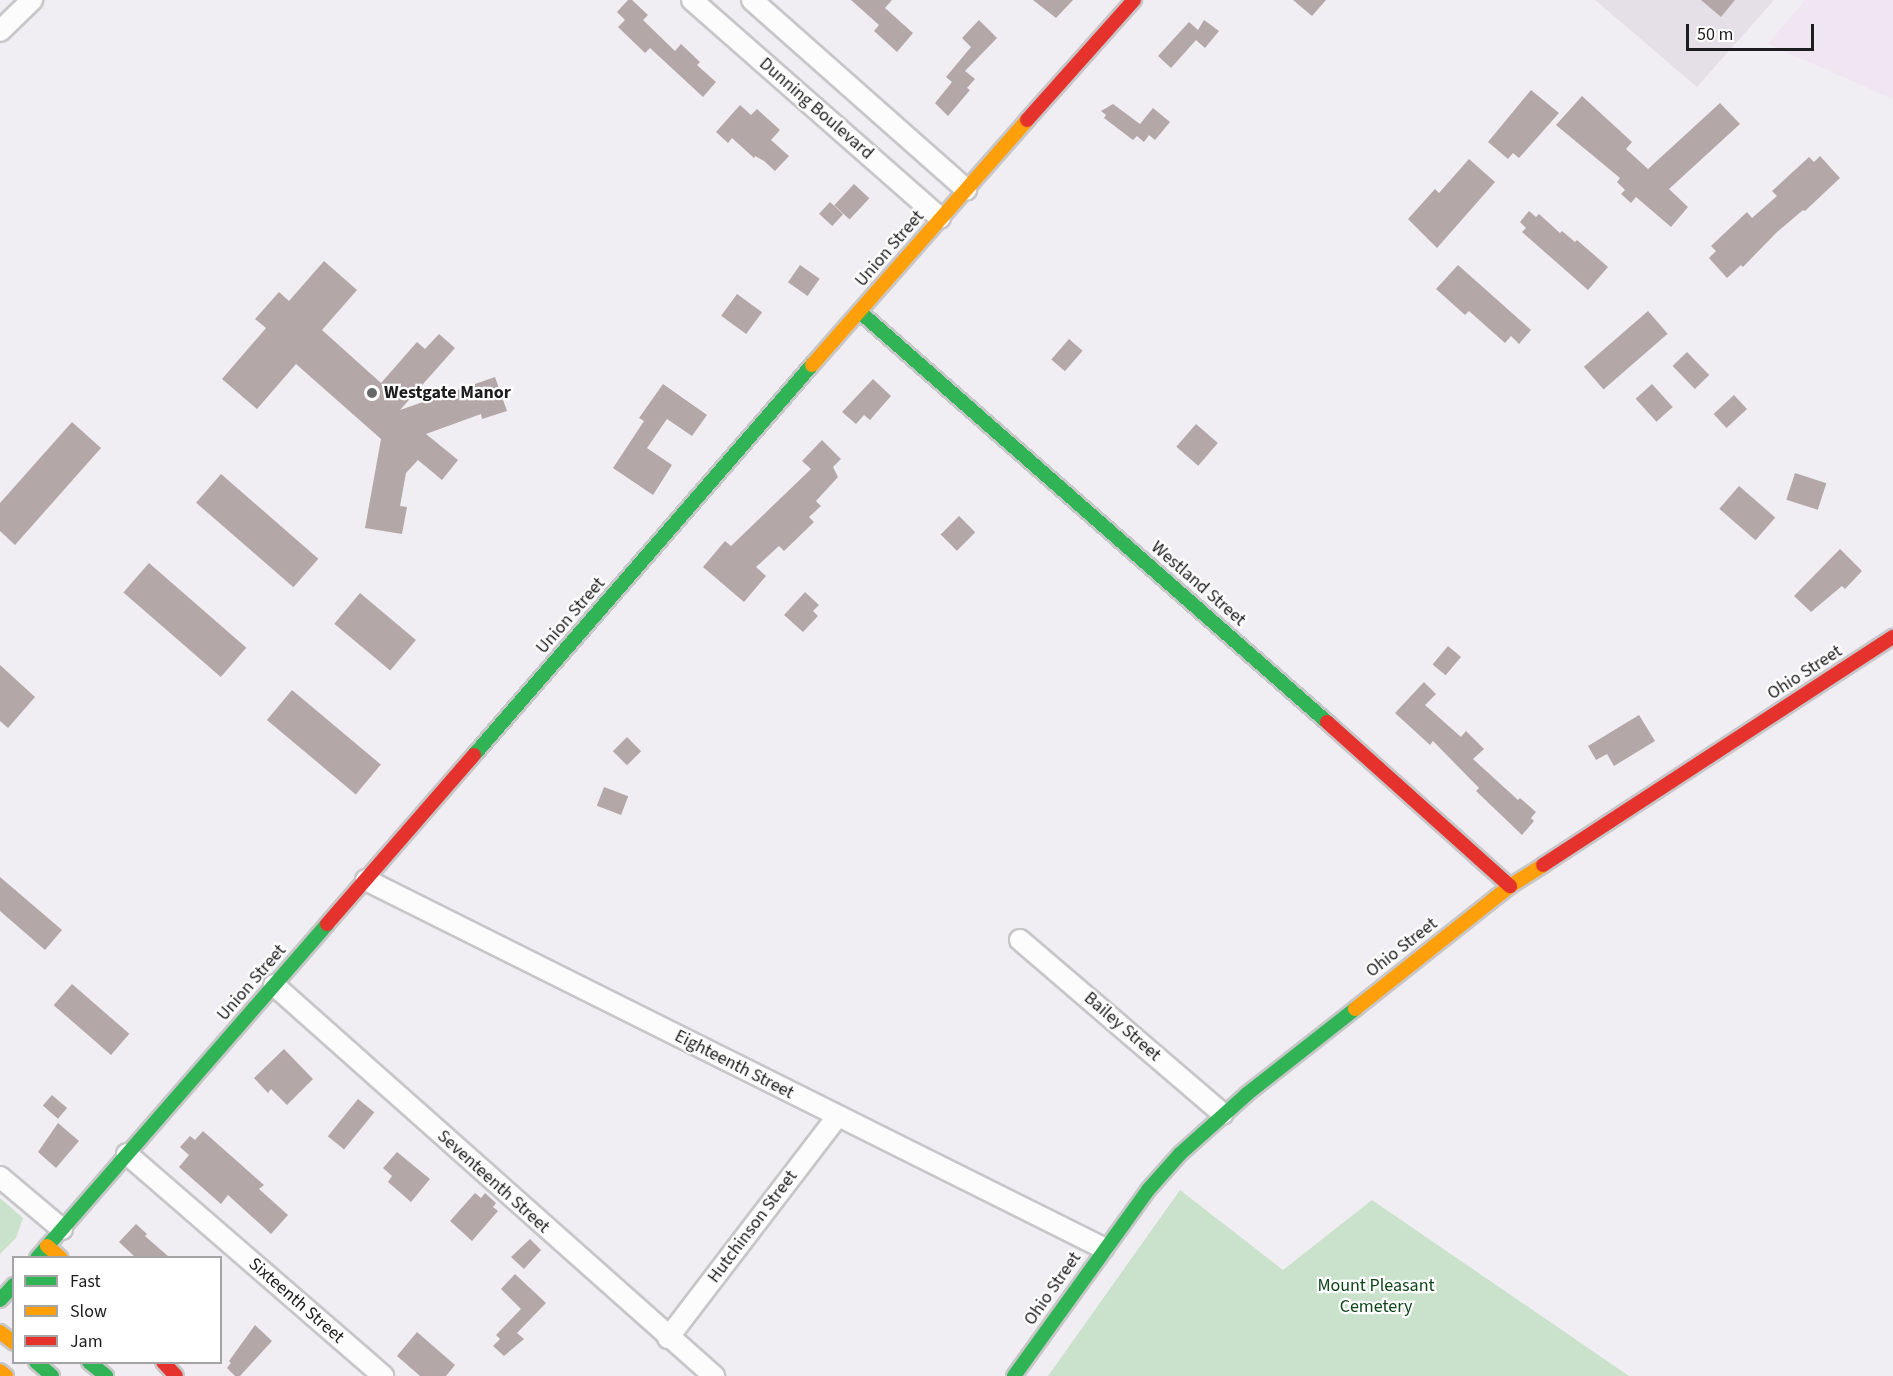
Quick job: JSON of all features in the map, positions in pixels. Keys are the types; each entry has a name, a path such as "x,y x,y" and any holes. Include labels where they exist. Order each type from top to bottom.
{"main road":[{"name":"Union Street","path":"38,1256 940,218 1134,0"},
{"name":"Westland Street","path":"860,312 1262,663 1510,886"},
{"name":"Ohio Street","path":"1014,1376 1103,1248 1164,1171 1223,1114 1310,1042 1510,886 1893,637"},
{"path":"47,1246 60,1256"},
{"path":"0,1300 12,1287"},
{"path":"0,1332 12,1341"},
{"path":"38,1364 52,1376"},
{"path":"91,1364 106,1376"},
{"path":"165,1364 176,1376"},
{"path":"0,1371 6,1376"}],"street":[{"path":"0,31 32,0"},
{"name":"Dunning Boulevard","path":"692,0 940,218"},
{"path":"752,0 966,189"},
{"name":"Eighteenth Street","path":"366,880 837,1117 1052,1220 1103,1248"},
{"name":"Bailey Street","path":"1020,940 1223,1114"},
{"name":"Seventeenth Street","path":"274,985 668,1338 714,1376"},
{"name":"Hutchinson Street","path":"668,1338 837,1117"},
{"name":"Sixteenth Street","path":"127,1154 383,1376"},
{"path":"0,1177 62,1229"}],"shaded area":[{"path":"1595,0 1774,0 1697,87"},
{"path":"1805,0 1893,0 1893,99 1768,44"}],"green space":[{"name":"Mount Pleasant Cemetery","path":"1180,1190 1283,1270 1372,1200 1629,1376 1048,1376"},
{"path":"0,1198 23,1218 16,1238 0,1254"}],"building":[{"path":"628,0 632,0 648,15 643,20 675,51 681,44 700,62 697,65 716,82 703,97 650,48 645,53 618,27 625,20 617,12"},
{"path":"851,0 892,0 885,8 913,33 897,52 874,31 879,25"},
{"path":"1033,0 1073,0 1056,18"},
{"path":"1293,0 1326,0 1312,16"},
{"path":"1701,0 1735,0 1721,17"},
{"path":"979,20 997,38 965,71 975,79 967,88 970,90 948,116 935,103 952,82 946,77 971,47 962,38"},
{"path":"1204,20 1219,31 1205,48 1196,40 1171,68 1158,56 1189,22 1198,30"},
{"path":"1531,90 1559,113 1519,158 1513,153 1508,159 1488,142"},
{"path":"1582,96 1632,142 1626,149 1648,169 1720,103 1740,124 1669,189 1688,207 1671,227 1636,197 1631,203 1621,194 1625,190 1617,182 1620,178 1556,125"},
{"path":"1113,104 1140,124 1153,108 1170,122 1155,140 1149,135 1144,142 1137,136 1133,140 1104,118 1106,115 1101,111"},
{"path":"740,105 751,115 757,109 780,130 771,140 789,156 775,171 764,161 755,156 754,158 732,138 728,143 716,132"},
{"path":"1820,156 1840,178 1805,211 1803,210 1777,232 1743,267 1741,265 1727,278 1709,258 1716,251 1711,246 1747,212 1752,218 1777,196 1772,191 1809,157 1814,162"},
{"path":"1469,159 1495,182 1437,248 1408,219 1435,189 1439,193"},
{"path":"854,184 869,198 850,220 834,205"},
{"path":"830,202 843,214 832,226 819,214"},
{"path":"1529,211 1536,217 1539,214 1560,233 1562,231 1575,242 1577,240 1608,267 1588,290 1522,232 1526,228 1520,222"},
{"name":"Westgate Manor","path":"324,261 357,290 322,330 381,383 417,342 425,349 439,334 455,348 400,410 495,377 507,411 482,419 481,414 426,434 458,460 442,480 418,460 406,473 400,506 407,507 402,534 365,528 381,439 296,364 257,409 222,379 266,328 255,319 279,292 289,301"},
{"path":"800,265 820,279 808,296 788,282"},
{"path":"1458,265 1531,330 1519,344 1511,336 1505,343 1469,311 1465,315 1436,289"},
{"path":"737,294 762,312 746,334 721,316"},
{"path":"1648,311 1668,334 1604,389 1584,367"},
{"path":"1069,339 1083,351 1065,371 1051,359"},
{"path":"1687,352 1709,375 1695,389 1673,366"},
{"path":"873,379 891,396 870,420 864,415 856,424 842,412"},
{"path":"663,384 707,415 692,436 667,419 647,448 672,465 653,495 613,468 644,421 639,418"},
{"path":"1652,384 1673,407 1656,422 1636,399"},
{"path":"1734,395 1747,409 1726,428 1714,414"},
{"path":"72,422 101,448 15,545 0,531 0,503"},
{"path":"1196,424 1218,443 1198,466 1176,447"},
{"path":"822,440 841,459 833,467 838,477 816,501 821,506 809,517 814,522 784,551 779,546 756,567 766,576 744,602 703,567 725,541 731,546 811,469 802,461"},
{"path":"1795,473 1826,483 1818,510 1786,500"},
{"path":"221,474 318,559 293,587 196,503"},
{"path":"1739,486 1775,517 1756,540 1719,509"},
{"path":"959,516 975,532 957,551 941,534"},
{"path":"1840,549 1862,571 1845,589 1842,586 1811,612 1794,596"},
{"path":"149,563 246,648 221,677 123,592"},
{"path":"805,592 819,605 813,611 818,616 803,632 784,615"},
{"path":"360,593 416,640 390,671 334,624"},
{"path":"1448,646 1461,657 1446,675 1433,664"},
{"path":"0,665 35,697 8,728 0,721"},
{"path":"1424,682 1436,694 1425,705 1461,737 1466,731 1484,749 1473,759 1518,800 1520,798 1536,812 1531,818 1534,821 1522,835 1476,791 1479,788 1433,741 1430,745 1395,713"},
{"path":"292,690 381,765 356,794 267,720"},
{"path":"1639,715 1655,741 1614,766 1607,754 1596,760 1588,746"},
{"path":"627,737 641,751 627,765 613,751"},
{"path":"604,787 628,796 621,815 597,806"},
{"path":"0,877 62,930 45,950 0,911"},
{"path":"72,984 129,1034 111,1055 54,1005"},
{"path":"284,1049 313,1079 287,1105 271,1089 268,1093 254,1078"},
{"path":"52,1095 67,1108 58,1119 43,1106"},
{"path":"358,1099 374,1112 344,1150 328,1136"},
{"path":"58,1123 79,1141 56,1168 38,1152"},
{"path":"203,1131 264,1185 259,1189 288,1215 271,1234 228,1195 221,1204 179,1167 189,1155 180,1147 190,1136 195,1140"},
{"path":"397,1152 430,1179 411,1202 388,1182 392,1176 383,1168"},
{"path":"475,1193 481,1198 485,1193 496,1203 493,1207 498,1211 472,1241 450,1221"},
{"path":"136,1224 147,1234 145,1236 168,1256 134,1256 119,1242"},
{"path":"530,1239 541,1250 524,1269 511,1257"},
{"path":"515,1274 546,1303 517,1333 524,1339 504,1356 493,1346 500,1339 496,1335 521,1309 501,1289"},
{"path":"255,1325 272,1341 240,1376 235,1376 227,1368 231,1363 229,1361"},
{"path":"417,1332 455,1365 446,1376 420,1376 397,1356"}],"traffic: fast":[{"path":"860,312 1327,722"},
{"path":"474,755 812,365"},
{"path":"39,1256 327,924"},
{"path":"1014,1376 1148,1190 1180,1154 1247,1094 1355,1009"},
{"path":"0,1300 12,1287"},
{"path":"38,1364 52,1376"},
{"path":"91,1364 106,1376"}],"traffic: slow":[{"path":"812,365 1027,120"},
{"path":"1355,1009 1510,886 1543,865"},
{"path":"47,1246 59,1256"},
{"path":"0,1332 12,1341"},
{"path":"0,1371 6,1376"}],"traffic: jam":[{"path":"1027,120 1134,0"},
{"path":"1543,865 1893,637"},
{"path":"1327,722 1510,886"},
{"path":"327,924 474,755"},
{"path":"165,1364 176,1376"}],"place":[{"name":"Westgate Manor","path":"372,393"}]}
